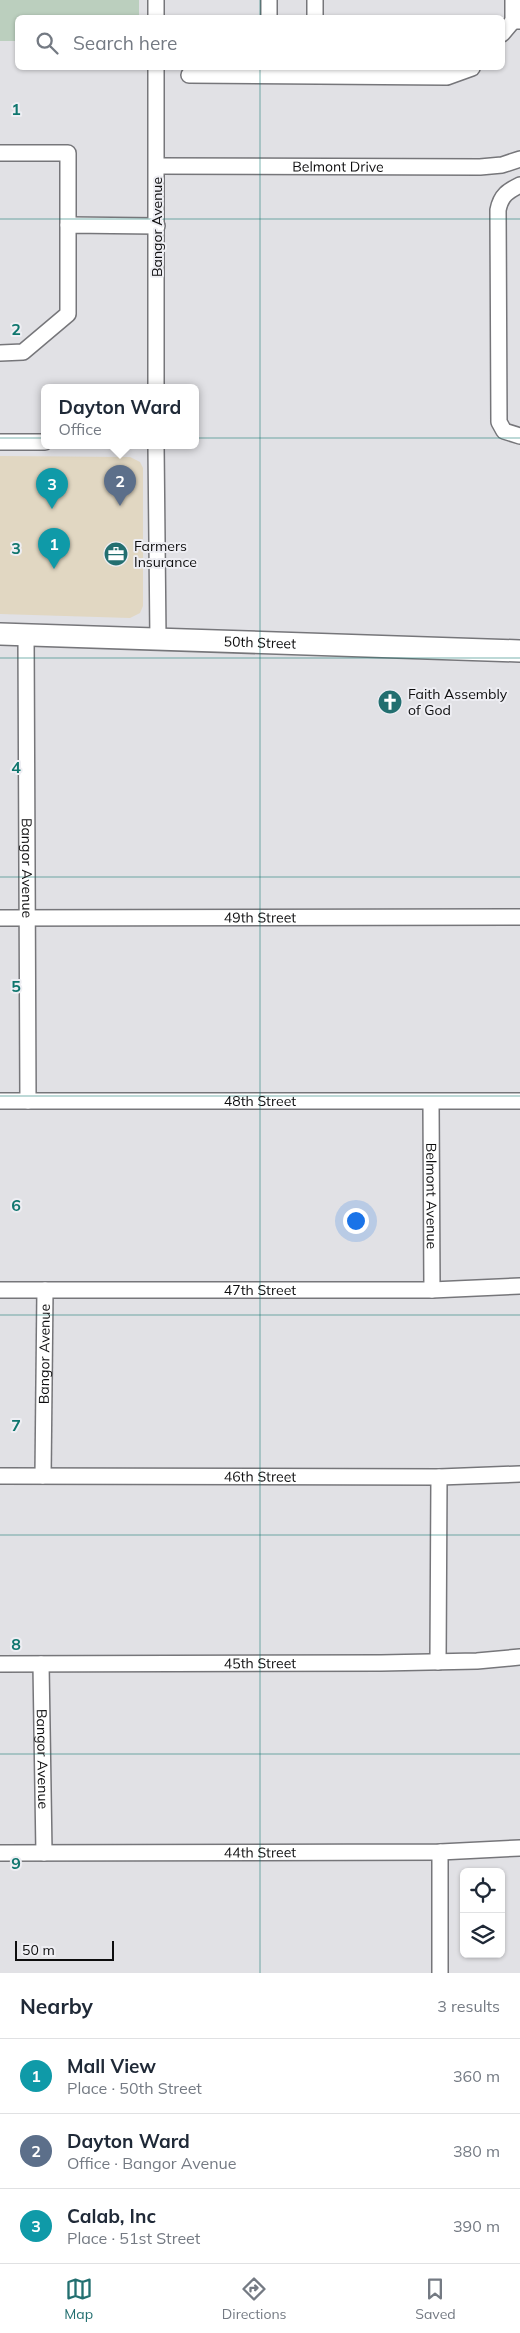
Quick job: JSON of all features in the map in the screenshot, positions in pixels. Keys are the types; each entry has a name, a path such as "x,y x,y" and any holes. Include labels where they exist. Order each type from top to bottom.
{"main road":[{"name":"50th Street","path":"0,634 520,651"}],"street":[{"path":"156,0 156,15"},
{"path":"268,0 269,15"},
{"path":"315,0 315,15"},
{"path":"505,31 516,21 513,0"},
{"name":"Bangor Avenue","path":"156,70 156,384"},
{"path":"189,75 315,72 447,77 466,70"},
{"path":"0,153 68,153 68,314 23,352 0,353"},
{"name":"Belmont Drive","path":"157,166 480,167 502,165 520,159"},
{"path":"520,185 506,192 500,200 498,229 499,422 504,431 520,436"},
{"path":"68,225 157,226"},
{"path":"0,442 41,442"},
{"path":"156,449 158,638"},
{"name":"Bangor Avenue","path":"26,634 28,1101"},
{"name":"49th Street","path":"0,918 520,917"},
{"name":"48th Street","path":"0,1101 520,1101"},
{"name":"Belmont Avenue","path":"431,1102 432,1290"},
{"name":"47th Street","path":"0,1290 432,1290 520,1286"},
{"name":"Bangor Avenue","path":"43,1476 45,1290"},
{"name":"46th Street","path":"0,1476 439,1477 520,1474"},
{"path":"438,1662 439,1477"},
{"name":"45th Street","path":"0,1664 438,1662 520,1657"},
{"name":"Bangor Avenue","path":"41,1664 44,1853"},
{"name":"44th Street","path":"0,1853 440,1852 520,1848"},
{"path":"440,1852 440,1973"}],"shaded area":[{"path":"0,456 130,457 140,462 143,468 143,606 140,613 130,618 0,614"}],"green space":[{"path":"0,0 139,0 139,15 15,15 15,41 0,41"}],"place":[{"name":"Dayton Ward","path":"120,506"},
{"name":"Calab, Inc","path":"52,509"},
{"name":"Farmers Insurance","path":"116,554"},
{"name":"Mall View","path":"54,569"},
{"name":"Faith Assembly of God","path":"390,702"}]}
